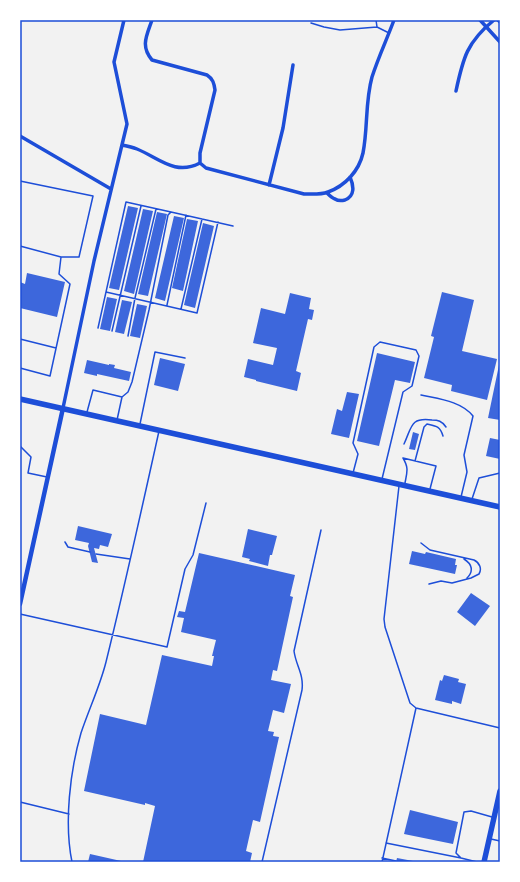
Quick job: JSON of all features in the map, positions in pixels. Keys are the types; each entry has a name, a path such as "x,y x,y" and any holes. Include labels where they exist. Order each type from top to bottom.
{"main road":[{"path":"20,399 500,507"},
{"path":"484,862 500,791"}],"street":[{"path":"20,604 62,408 126,124 114,62 124,20"},
{"path":"152,20 145,43 146,50 152,60 207,75 214,83 215,90 200,153 200,163"},
{"path":"200,163 206,168 304,194 317,195 327,193 338,187 350,177 356,169 363,154 372,78 394,20"},
{"path":"480,20 500,42"},
{"path":"456,91 462,61 477,36 494,20"},
{"path":"269,185 284,128 292,65"},
{"path":"20,136 111,188"},
{"path":"122,145 137,149 163,163 172,166 187,167 200,163"},
{"path":"327,193 334,199 341,201 347,199 352,195 353,191 353,184 350,177"}],"lane":[{"path":"376,20 377,27"},
{"path":"311,23 340,30 377,27 389,33"},
{"path":"20,181 93,196 79,257 61,257 20,246"},
{"path":"98,328 126,202 233,226"},
{"path":"112,331 141,205"},
{"path":"128,336 135,298 156,209"},
{"path":"117,421 122,397 128,392 132,382 168,215 171,212"},
{"path":"167,306 186,216"},
{"path":"181,309 202,219"},
{"path":"106,292 197,313 218,222"},
{"path":"20,368 50,376 70,284 59,274 61,257"},
{"path":"20,339 56,348"},
{"path":"353,474 358,454 353,443 374,347 380,342 416,350 419,356 412,386 403,392 382,481"},
{"path":"139,426 155,352 185,358"},
{"path":"87,414 93,390 122,397"},
{"path":"421,395 461,406 468,410 473,416 464,455 467,472 461,498"},
{"path":"404,444 414,422 422,419 438,420 446,427"},
{"path":"415,461 424,427 427,424 438,426 443,436"},
{"path":"72,862 69,840 69,814 72,780 79,741 100,680 112,635 159,431"},
{"path":"20,446 31,458 28,473 48,477"},
{"path":"430,492 436,466 403,458 408,470 402,485 386,600 384,627 410,703 416,708 500,728"},
{"path":"472,501 476,483 479,478 500,473"},
{"path":"20,614 167,647 185,569 194,554 206,503"},
{"path":"262,862 302,690 303,678 294,658 294,651 321,530"},
{"path":"64,542 68,547 90,552"},
{"path":"421,544 430,550 476,562 480,569 478,575 466,580 452,583 440,581 429,584"},
{"path":"96,554 130,559"},
{"path":"462,558 468,561 472,568 471,573 466,580"},
{"path":"382,862 416,708"},
{"path":"20,802 69,814"},
{"path":"461,858 456,853 464,812 471,811 494,817"},
{"path":"489,838 500,841"},
{"path":"386,843 477,862"},
{"path":"382,858 396,861"}],"building":[{"path":"128,206 138,208 119,290 109,288"},
{"path":"143,209 153,211 134,294 124,291"},
{"path":"157,212 167,214 148,296 138,294"},
{"path":"174,216 184,218 165,301 155,298"},
{"path":"187,219 198,221 183,291 172,288"},
{"path":"203,223 214,226 195,308 184,305"},
{"path":"27,273 65,282 57,317 20,308 20,282 25,284"},
{"path":"442,292 474,300 462,351 497,359 487,400 451,391 452,385 424,378 434,337 431,336"},
{"path":"290,293 311,298 309,309 314,310 312,320 308,319 296,371 301,373 297,391 244,377 248,359 273,365 277,348 253,343 261,308 285,314"},
{"path":"107,297 117,299 110,331 100,329"},
{"path":"122,300 132,302 124,334 115,332"},
{"path":"137,304 147,306 140,338 130,336"},
{"path":"377,353 415,362 410,383 395,380 379,446 357,441"},
{"path":"160,358 185,364 178,391 154,385"},
{"path":"87,360 115,365 114,368 131,372 129,381 97,374 97,376 84,373"},
{"path":"500,365 500,420 488,418"},
{"path":"347,392 359,394 349,438 331,434 337,409 342,411"},
{"path":"413,432 419,434 415,450 409,449"},
{"path":"490,438 500,440 500,459 486,456"},
{"path":"78,526 112,534 108,547 100,545 99,549 94,548 98,563 92,562 88,546 89,543 75,540"},
{"path":"248,529 277,536 272,555 270,555 268,566 249,561 250,559 242,557"},
{"path":"412,551 425,554 426,552 456,559 455,565 457,565 455,574 409,564"},
{"path":"199,553 295,575 290,596 293,597 277,671 273,670 271,680 291,684 284,713 273,710 268,731 274,732 273,736 279,737 260,822 253,820 246,851 252,853 250,862 143,862 155,806 84,791 100,714 146,725 162,655 212,666 214,656 212,656 216,640 181,632 184,618 177,617 179,611 185,612"},
{"path":"471,593 490,606 475,626 457,612"},
{"path":"444,675 459,679 458,682 466,684 461,704 452,701 452,704 435,700 440,680 442,681"},
{"path":"410,810 458,822 453,844 404,834"},
{"path":"90,854 121,861 121,862 88,862"},
{"path":"397,858 413,861 413,862 396,862"}]}
